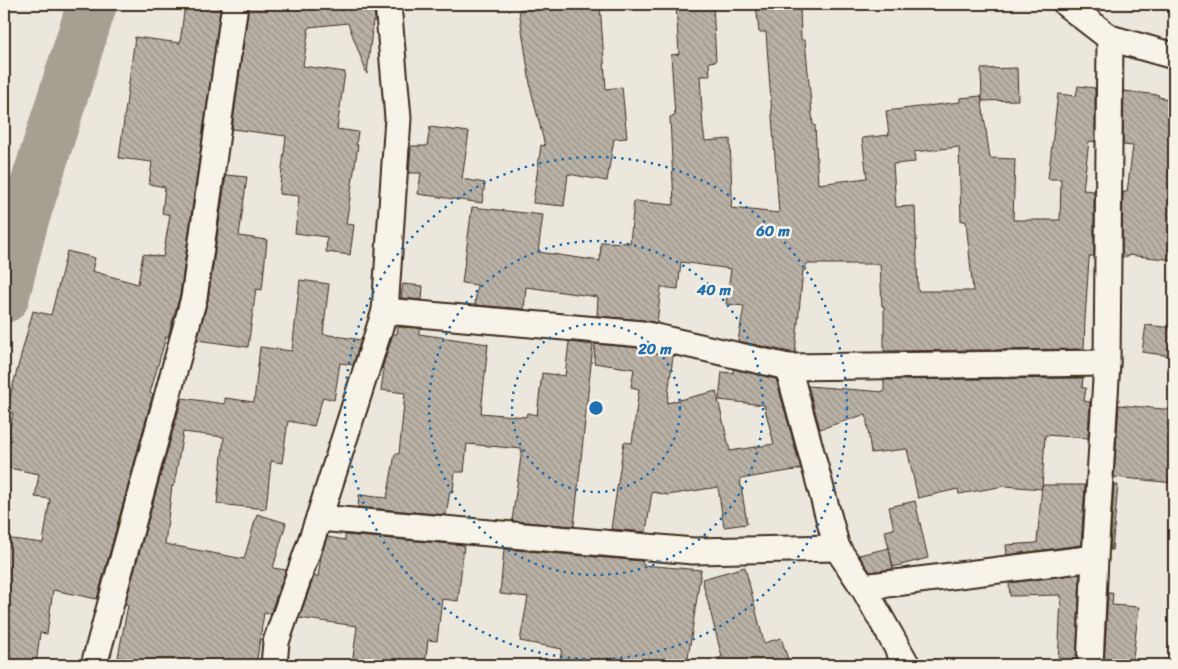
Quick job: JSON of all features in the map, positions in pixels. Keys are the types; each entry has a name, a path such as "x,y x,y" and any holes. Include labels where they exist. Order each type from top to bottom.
{"street":[{"path":"94,665 194,298 235,4"},
{"path":"274,665 276,642 319,518 385,311 398,118 388,4"},
{"path":"1066,4 1110,38 1174,56"},
{"path":"1090,665 1094,558 1107,363 1110,38"},
{"path":"385,311 642,334 788,366 1107,363"},
{"path":"788,366 838,548 907,665"},
{"path":"319,518 693,551 838,548"},
{"path":"862,587 1094,558"}],"building":[{"path":"185,4 221,4 180,295 150,393 153,394 97,599 53,590 47,634 40,633 36,665 4,664 4,538 43,543 50,499 35,497 39,474 4,467 4,456 13,413 6,411 33,311 51,315 67,251 95,258 92,271 138,284 143,254 163,257 170,215 162,213 165,187 149,184 152,162 119,158 135,37 180,43"},
{"path":"249,4 374,4 375,21 373,21 367,74 348,23 309,27 303,66 345,72 337,129 358,132 356,145 358,145 346,224 354,225 350,255 326,252 327,237 295,233 299,196 279,194 286,136 232,129"},
{"path":"540,4 600,4 606,89 622,87 627,138 614,139 607,181 568,174 564,206 533,203 541,145 545,146 531,90 519,10 541,6"},
{"path":"676,4 713,4 716,61 709,62 710,76 700,76 705,141 730,139 731,208 779,213 766,32 759,32 756,4 800,4 801,40 805,40 813,125 815,125 818,184 867,178 862,138 889,135 886,111 960,102 960,98 981,96 990,158 1015,159 1013,220 1060,220 1061,179 1048,179 1058,94 1076,96 1078,86 1095,88 1095,142 1089,141 1083,190 1094,191 1094,256 1090,256 1089,259 1084,349 884,351 884,306 882,306 880,264 806,264 806,270 803,270 795,353 738,341 744,306 726,304 731,269 681,262 678,289 661,287 657,323 597,316 598,297 526,287 524,309 475,305 477,285 462,283 472,207 543,215 538,252 600,261 601,242 630,243 634,201 674,205 670,117 675,116 671,55 679,54","holes":["959,147 961,221 966,221 973,291 918,291 915,206 896,207 893,164 915,162 914,152"]},
{"path":"1017,68 1018,100 982,101 981,69"},
{"path":"1124,91 1159,95 1158,97 1174,100 1174,260 1128,255 1128,257 1122,257 1123,192 1127,192 1133,146 1123,145"},
{"path":"430,127 469,132 462,179 485,183 482,203 418,194 421,173 409,173 411,146 427,146"},
{"path":"226,175 247,177 239,236 267,240 262,290 256,289 248,347 197,340 208,300"},
{"path":"300,280 329,284 323,334 361,340 353,365 340,363 334,400 323,397 314,426 288,421 282,463 271,461 266,509 217,504 224,437 183,432 174,486 172,486 165,544 244,559 257,514 286,523 273,568 286,570 270,614 264,613 256,665 163,665 118,657 128,605 125,604 182,398 225,404 225,398 254,402 260,347 292,351"},
{"path":"403,284 423,286 422,300 401,298"},
{"path":"1146,325 1174,328 1171,356 1142,352"},
{"path":"398,327 419,328 419,334 488,344 481,413 526,417 527,413 537,415 542,373 565,376 569,342 593,345 574,526 512,521 522,449 467,444 464,472 455,472 453,491 450,491 446,515 358,507 359,495 387,498 395,454 399,454 405,393 381,390 384,369 382,369 393,334 397,334"},
{"path":"595,344 640,348 654,351 654,353 673,356 667,403 716,391 730,451 774,444 764,405 719,400 722,372 733,373 733,369 776,379 801,469 740,479 747,524 724,527 718,487 668,495 652,492 646,532 611,529 624,442 632,443 639,389 631,387 634,369 594,363"},
{"path":"1083,378 1082,388 1086,388 1084,401 1090,402 1088,438 1045,435 1042,489 1005,486 959,494 958,489 918,498 907,449 871,453 866,414 820,429 808,386 884,392 884,380"},
{"path":"1119,405 1174,410 1169,457 1174,458 1174,483 1114,477"},
{"path":"1042,485 1085,485 1081,545 1007,555 1006,545 1037,543"},
{"path":"1114,485 1118,485 1112,550 1110,550"},
{"path":"915,501 928,558 893,567 885,531 894,529 889,507"},
{"path":"345,535 464,545 458,601 442,599 437,641 428,640 425,665 352,665 357,626 299,618 314,576 318,577 321,556 327,537 345,540"},
{"path":"889,548 893,569 870,572 859,555"},
{"path":"504,549 642,561 643,565 701,570 687,665 559,665 562,649 520,641 528,597 500,594"},
{"path":"745,567 764,643 781,638 790,665 711,665 710,661 722,657 702,579"},
{"path":"1080,574 1076,665 1058,665 1061,595 1010,596 1009,583"},
{"path":"1108,593 1113,593 1112,605 1139,607 1132,665 1104,665"}],"waterway":[{"path":"4,298 23,223 92,4"}]}
